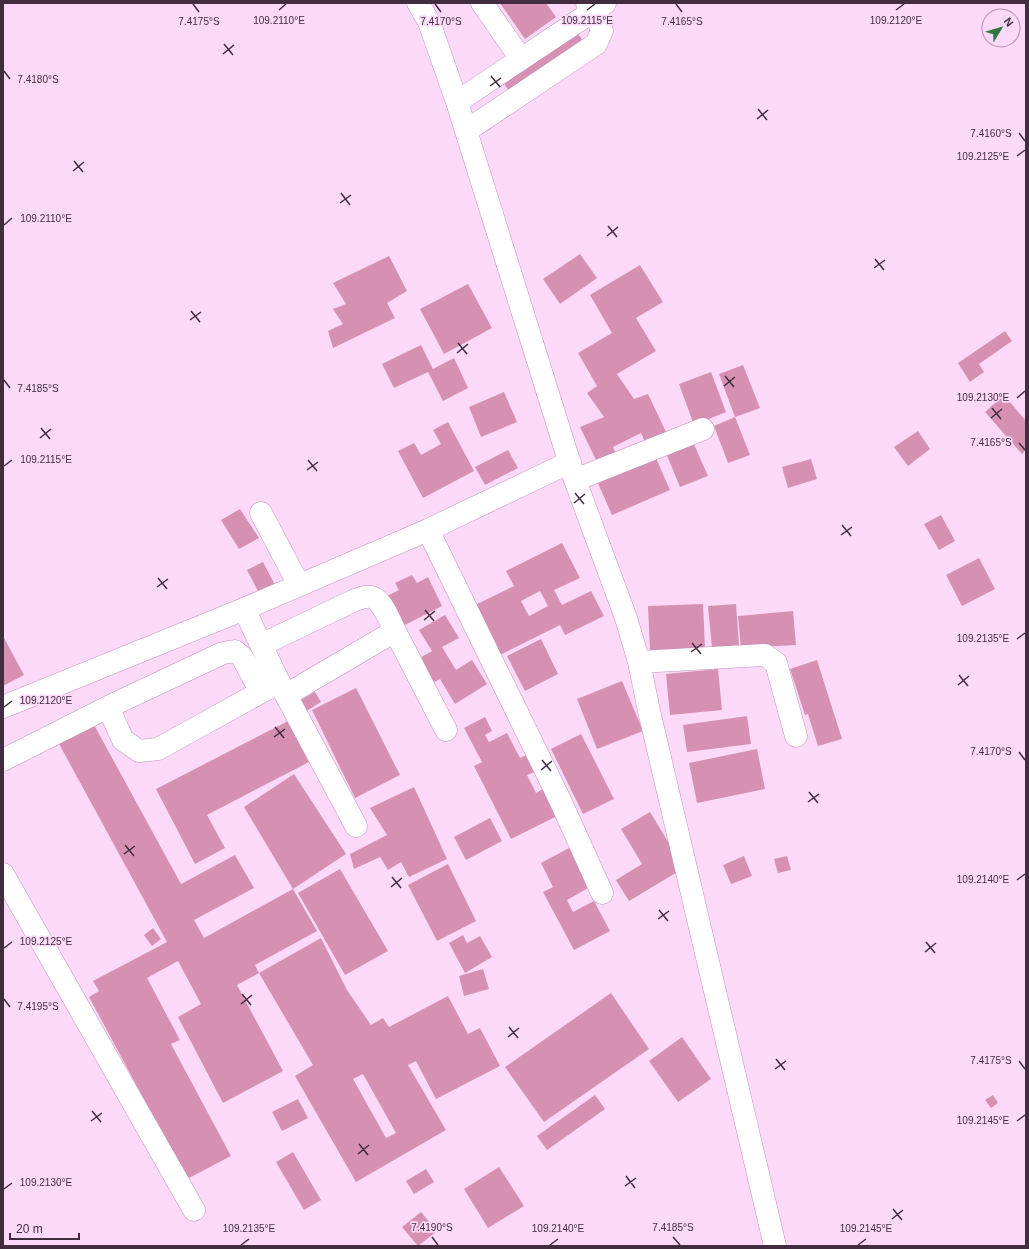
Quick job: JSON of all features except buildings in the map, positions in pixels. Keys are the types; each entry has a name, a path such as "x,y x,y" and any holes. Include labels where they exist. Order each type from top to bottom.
{"street":[{"path":"418,3 428,22 457,102 572,471 626,618 639,662 649,711 774,1246"},
{"path":"482,3 521,59"},
{"path":"457,102 521,59 595,6 602,31 596,44 466,131"},
{"path":"3,708 244,609 428,530 572,471 703,429"},
{"path":"261,513 299,585"},
{"path":"428,530 560,800 602,893"},
{"path":"261,645 355,600 365,597 373,598 380,603 446,730"},
{"path":"244,609 261,645 275,690 356,826"},
{"path":"108,707 123,740 139,751 158,749 395,631"},
{"path":"3,760 108,707 223,652 235,651 275,690"},
{"path":"639,662 765,655 776,663 796,736"},
{"path":"3,874 194,1210"}]}
